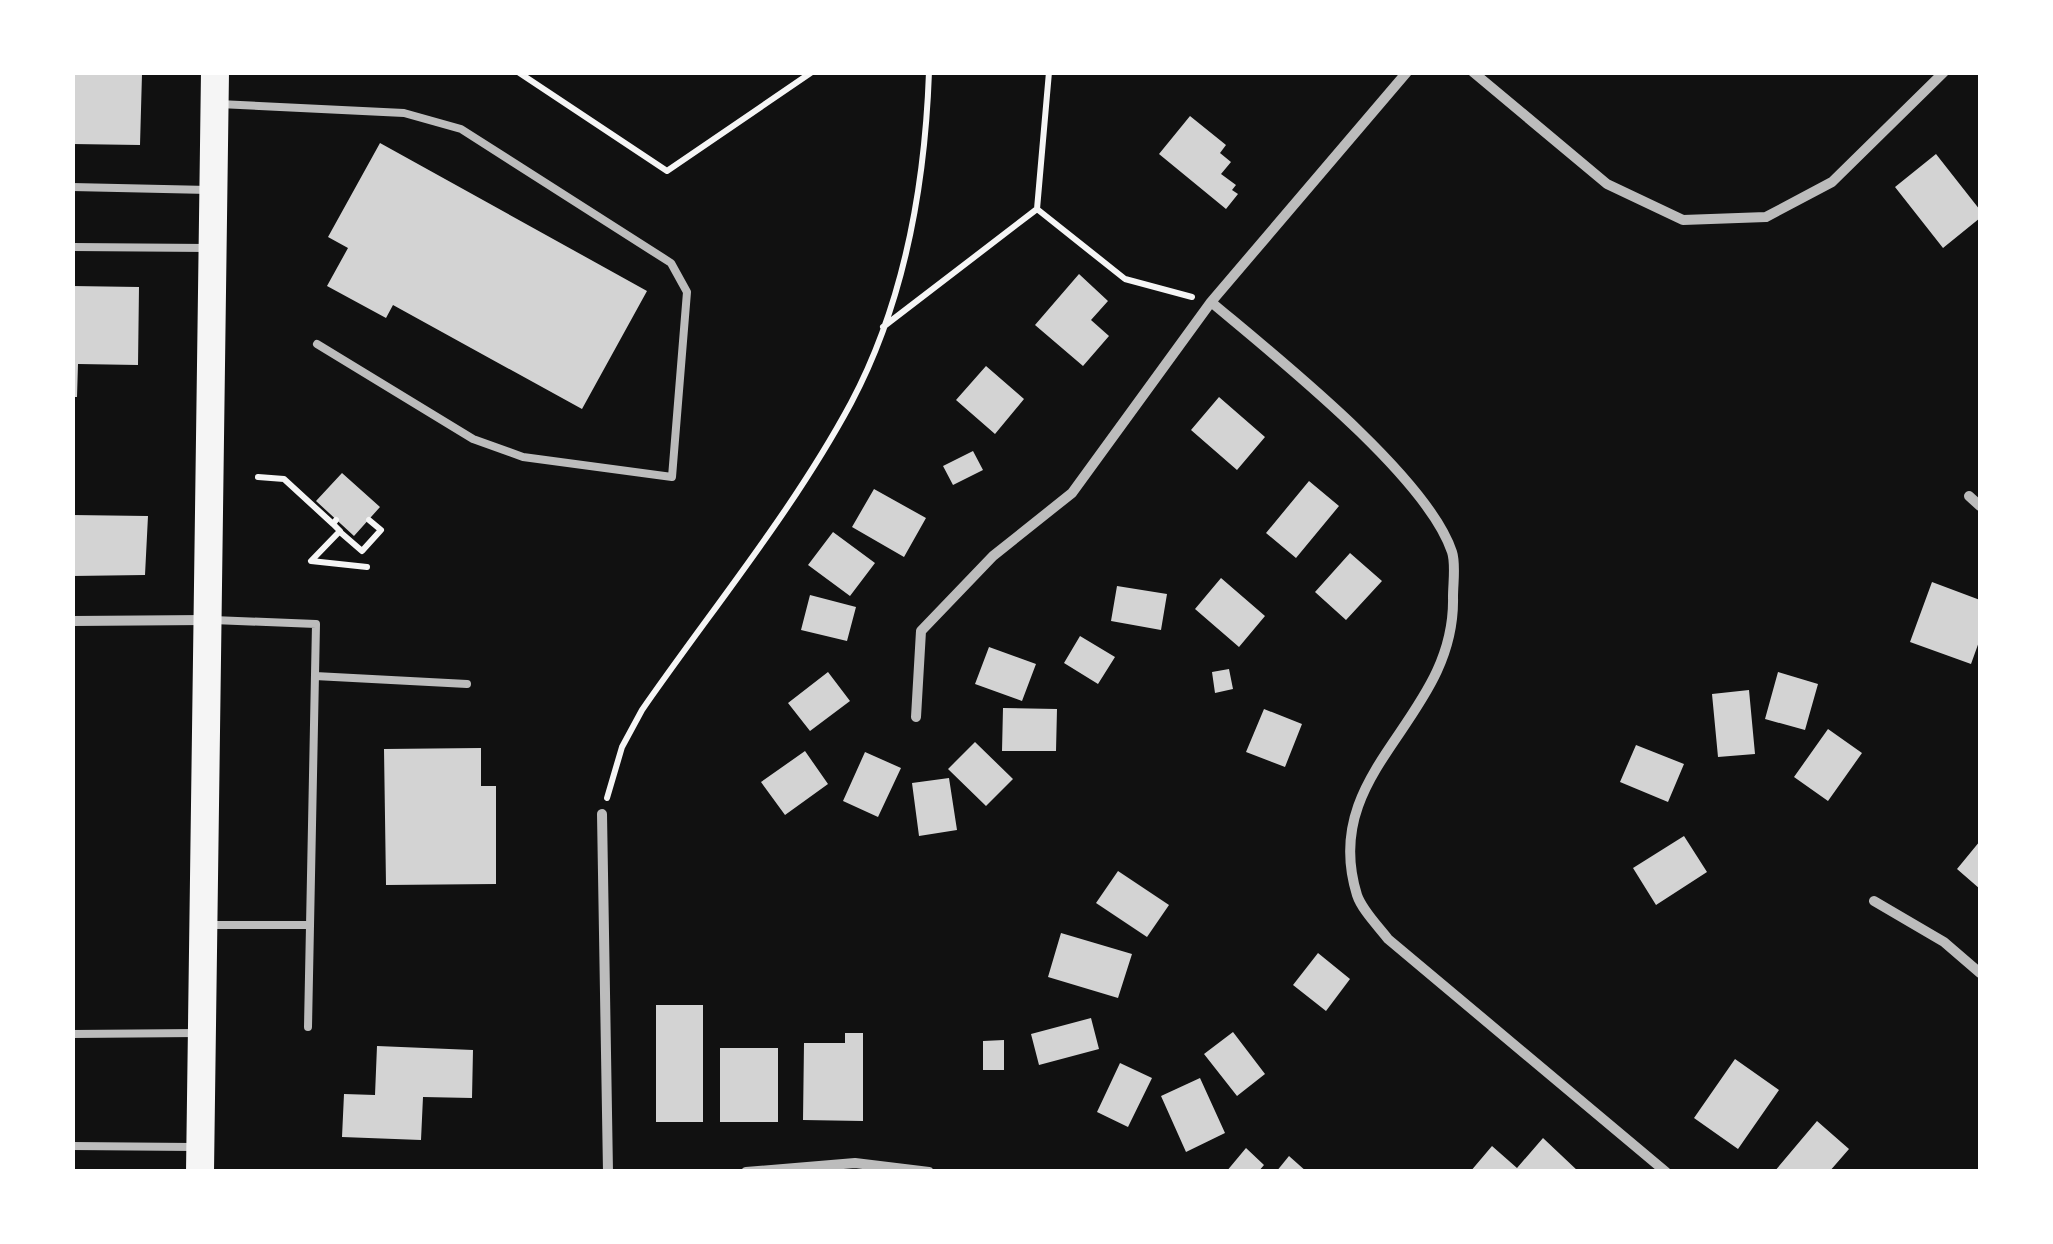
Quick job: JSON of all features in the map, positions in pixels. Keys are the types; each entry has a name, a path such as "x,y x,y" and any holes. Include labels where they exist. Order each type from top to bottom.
{"highway":[{"path":"200,1159 215,72"}],"street":[{"path":"916,717 921,631 993,556 1072,493 1211,302 1407,72"},
{"path":"1474,72 1607,184 1683,220 1766,217 1832,182 1944,72"},
{"path":"1211,302 1332,407 1413,489 1452,552 1454,617 1445,660 1400,737 1362,788 1349,836 1358,898 1388,938 1666,1172"},
{"path":"1969,496 1980,506"},
{"path":"72,621 208,620"},
{"path":"602,814 608,1172"},
{"path":"1874,901 1944,942 1980,973"},
{"path":"746,1172 854,1163 929,1172"}],"lane":[{"path":"215,104 404,112 460,130 671,263 687,292 672,476 522,457 473,439 317,344"},
{"path":"72,186 214,190"},
{"path":"72,247 212,248"},
{"path":"208,620 316,624 308,1027"},
{"path":"315,676 467,684"},
{"path":"204,925 310,925"},
{"path":"72,1034 202,1033"},
{"path":"72,1146 200,1159"}],"path":[{"path":"518,72 667,172 812,72"},
{"path":"602,814 622,748 642,710 807,478 853,400 882,328 914,216 926,142 930,72"},
{"path":"882,328 1037,209 1049,72"},
{"path":"1037,209 1124,279 1211,302"},
{"path":"258,477 284,479 362,551 381,530 369,520"},
{"path":"340,531 311,561 367,567"}],"building":[{"path":"72,73 142,74 140,145 72,144"},
{"path":"1190,116 1226,145 1220,153 1231,162 1221,174 1236,185 1232,190 1238,194 1226,209 1159,154"},
{"path":"380,143 647,291 582,409 393,305 386,318 327,286 348,248 328,237"},
{"path":"1936,154 1980,210 1980,218 1943,248 1895,187"},
{"path":"1079,274 1108,301 1091,320 1109,336 1083,366 1035,325"},
{"path":"72,286 139,287 138,365 78,364 77,397 72,397"},
{"path":"986,366 1024,399 995,434 956,400"},
{"path":"1219,397 1265,437 1237,470 1191,430"},
{"path":"973,451 983,470 953,485 943,466"},
{"path":"342,473 380,507 354,536 316,501"},
{"path":"1309,481 1339,506 1296,558 1266,533"},
{"path":"874,489 926,518 904,557 852,527"},
{"path":"72,515 148,516 145,575 72,576"},
{"path":"833,532 875,563 850,596 808,565"},
{"path":"1350,553 1382,581 1346,620 1315,592"},
{"path":"1221,578 1265,616 1239,647 1195,609"},
{"path":"1932,582 1980,600 1980,639 1971,664 1910,642"},
{"path":"1117,586 1167,594 1161,630 1111,621"},
{"path":"810,595 856,607 847,641 801,630"},
{"path":"1080,636 1115,657 1098,684 1064,663"},
{"path":"989,647 1036,664 1022,701 975,684"},
{"path":"1229,669 1233,689 1215,693 1212,672"},
{"path":"828,672 850,701 810,731 788,703"},
{"path":"1778,672 1818,684 1805,730 1765,719"},
{"path":"1749,690 1755,754 1718,757 1712,694"},
{"path":"1003,708 1057,709 1056,751 1002,751"},
{"path":"1264,709 1302,724 1285,767 1246,752"},
{"path":"1828,729 1862,753 1828,801 1794,777"},
{"path":"975,742 1013,779 986,806 948,769"},
{"path":"1636,745 1684,764 1668,802 1620,782"},
{"path":"481,748 481,786 496,786 496,884 386,885 384,749"},
{"path":"805,751 828,784 785,815 761,782"},
{"path":"865,752 901,768 878,817 843,801"},
{"path":"949,778 957,830 919,836 912,783"},
{"path":"1684,836 1707,872 1656,905 1633,868"},
{"path":"1980,841 1980,889 1957,869"},
{"path":"1118,871 1169,905 1147,937 1096,903"},
{"path":"1061,933 1132,954 1118,998 1048,977"},
{"path":"1318,953 1350,979 1326,1011 1293,985"},
{"path":"656,1005 703,1005 703,1122 656,1122"},
{"path":"1091,1018 1099,1049 1039,1065 1031,1034"},
{"path":"1233,1032 1265,1074 1237,1096 1204,1054"},
{"path":"845,1033 863,1033 863,1121 803,1120 804,1043 845,1043"},
{"path":"1004,1040 1004,1070 983,1070 983,1041"},
{"path":"377,1046 473,1050 472,1098 423,1097 421,1140 342,1137 344,1094 375,1095"},
{"path":"720,1048 778,1048 778,1122 720,1122"},
{"path":"1735,1059 1779,1090 1738,1149 1694,1118"},
{"path":"1120,1063 1152,1078 1128,1127 1097,1112"},
{"path":"1200,1078 1225,1133 1186,1152 1161,1096"},
{"path":"1817,1121 1849,1149 1829,1172 1774,1172"},
{"path":"1543,1138 1579,1172 1470,1172 1492,1146 1517,1168"},
{"path":"1246,1148 1264,1165 1258,1172 1226,1172"},
{"path":"1289,1156 1307,1172 1276,1172"}]}
